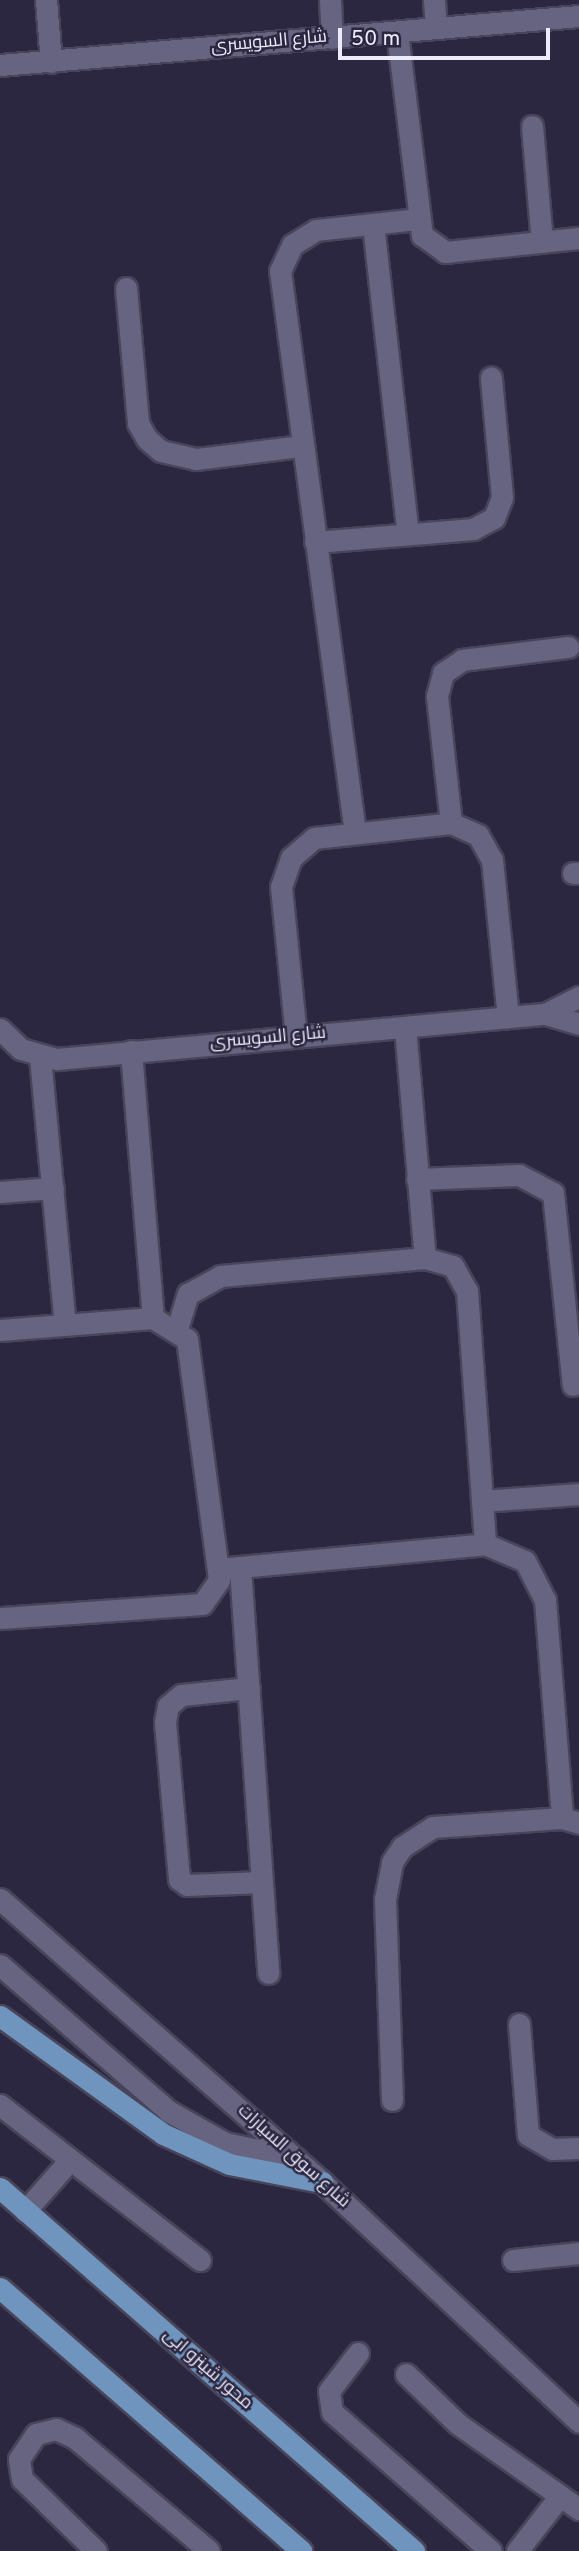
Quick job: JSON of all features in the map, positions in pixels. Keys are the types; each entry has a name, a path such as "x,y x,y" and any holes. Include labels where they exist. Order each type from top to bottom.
{"main road":[{"path":"0,2016 163,2134 229,2164 322,2182"},
{"name":"محور شينزو ابى","path":"0,2188 414,2551"},
{"path":"0,2288 301,2551"}],"street":[{"path":"46,0 51,62"},
{"path":"330,0 332,38"},
{"path":"434,0 436,28"},
{"name":"شارع السويسرى","path":"0,65 579,16"},
{"path":"397,32 416,219 422,235 446,252 579,238"},
{"path":"533,126 542,242"},
{"path":"355,833 280,286 284,257 316,230 416,219"},
{"path":"373,224 408,534"},
{"path":"126,288 138,423 147,439 178,458 301,446"},
{"path":"315,542 473,529 500,508 491,378"},
{"path":"451,823 437,696 443,673 462,660 568,647"},
{"path":"296,1037 284,872 314,838 451,823 478,835 492,860 508,1017"},
{"name":"شارع السويسرى","path":"545,1014 579,997"},
{"name":"شارع السويسرى","path":"40,1057 545,1014 579,1024"},
{"path":"405,1027 425,1258"},
{"path":"0,1030 40,1057 65,1324"},
{"path":"131,1051 153,1318"},
{"path":"417,1180 519,1175 553,1193 573,1385"},
{"path":"0,1192 53,1188"},
{"path":"177,1329 188,1294 220,1276 425,1258 453,1266 467,1292 485,1544"},
{"path":"0,1330 153,1318 177,1329 192,1352 218,1569 217,1590 202,1604 0,1618"},
{"path":"482,1501 579,1494"},
{"path":"218,1569 485,1544 525,1561 542,1589 569,1771 570,1820 433,1826 402,1847 392,1862 385,1899 392,2100"},
{"path":"240,1568 268,1973"},
{"path":"249,1688 181,1695 168,1706 164,1722 179,1879 187,1885 262,1882"},
{"name":"شارع سوق السيارات","path":"0,1899 322,2182 579,2423"},
{"path":"0,1965 170,2112 225,2143 295,2158"},
{"path":"519,2024 528,2134 543,2147 579,2148"},
{"path":"0,2105 200,2260"},
{"path":"25,2211 70,2160"},
{"path":"513,2260 579,2253"},
{"path":"358,2353 328,2391 331,2412 491,2551"},
{"path":"406,2375 458,2424 579,2510"},
{"path":"96,2551 22,2479 19,2459 36,2434 56,2429 75,2438 209,2551"},
{"path":"517,2551 560,2496"}]}
